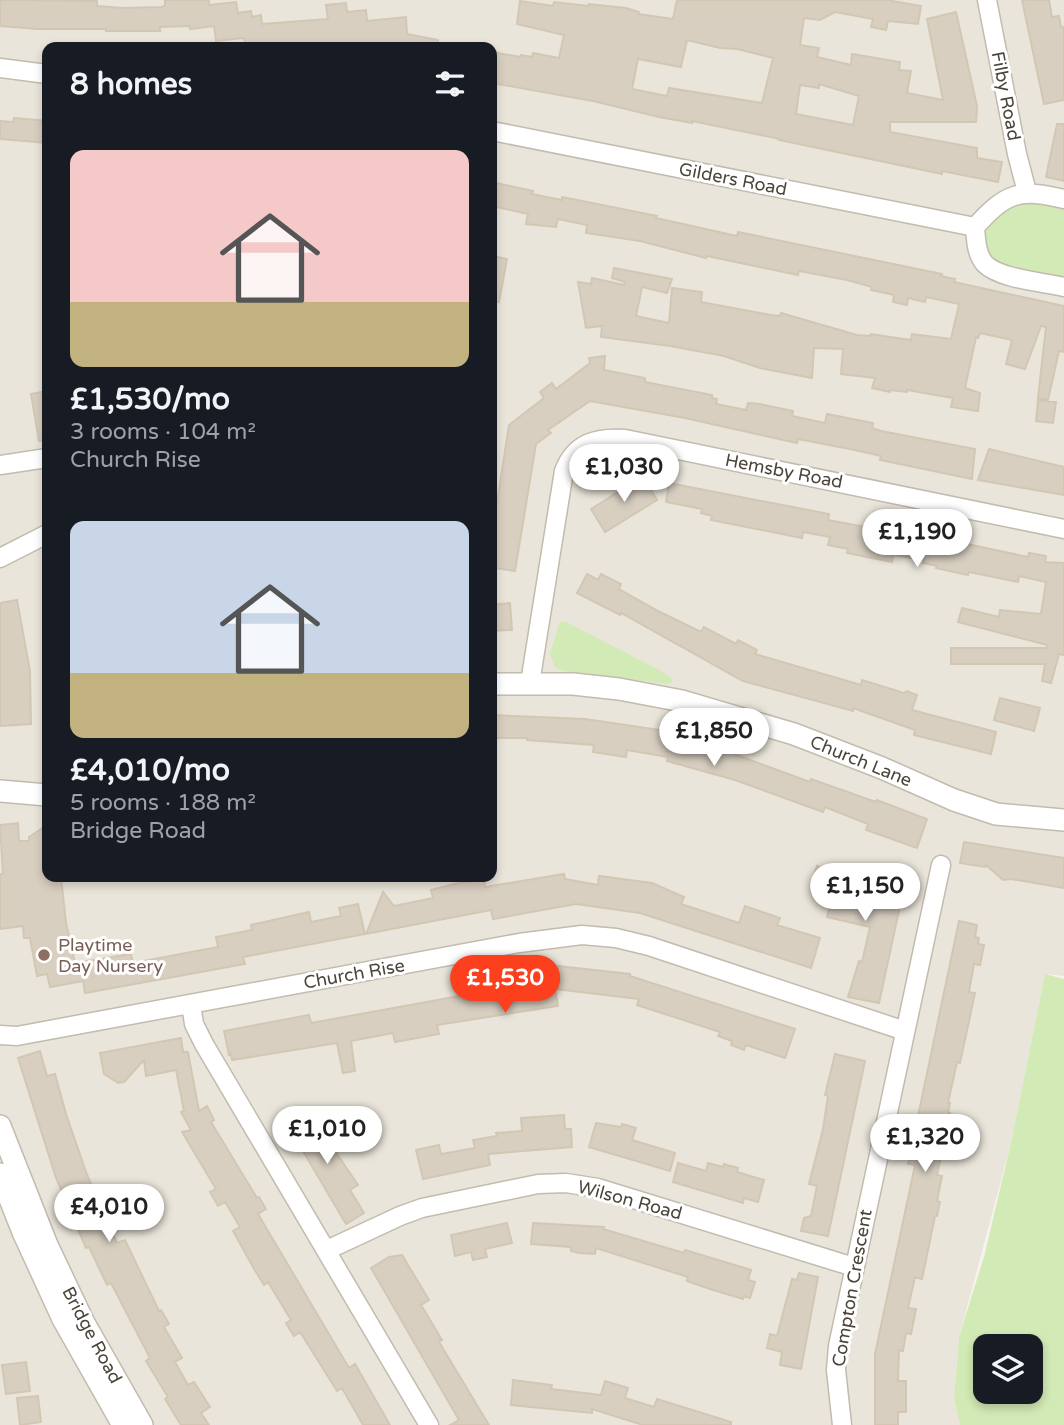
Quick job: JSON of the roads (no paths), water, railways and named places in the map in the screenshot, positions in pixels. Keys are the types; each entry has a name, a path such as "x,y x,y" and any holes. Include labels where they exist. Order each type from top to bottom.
{"street":[{"name":"Filby Road","path":"987,0 1027,192"},
{"path":"0,68 42,73"},
{"name":"Gilders Road","path":"497,132 975,227"},
{"path":"1064,199 1027,192 1009,197 975,227 976,244 984,262 998,272 1064,287"},
{"name":"Hemsby Road","path":"530,683 564,471 569,458 592,440 625,439 1064,528"},
{"path":"0,465 42,459"},
{"path":"0,558 42,537"},
{"name":"Church Lane","path":"497,684 573,684 620,688 682,701 794,734 882,768 954,800 996,814 1064,820"},
{"path":"0,791 42,795"},
{"name":"Compton Crescent","path":"842,1425 838,1408 836,1358 941,865"},
{"name":"Church Rise","path":"0,1035 17,1037 519,943 582,935 616,938 649,946 905,1031"},
{"path":"191,1004 194,1024 204,1044 429,1425"},
{"name":"Bridge Road","path":"0,1126 47,1245 84,1323 142,1425"},
{"name":"Bridge Road","path":"0,1174 63,1319 123,1425"},
{"name":"Wilson Road","path":"327,1250 422,1208 538,1184 566,1183 598,1188 854,1267"}],"place":[{"name":"Playtime Day Nursery","path":"44,955"}]}
